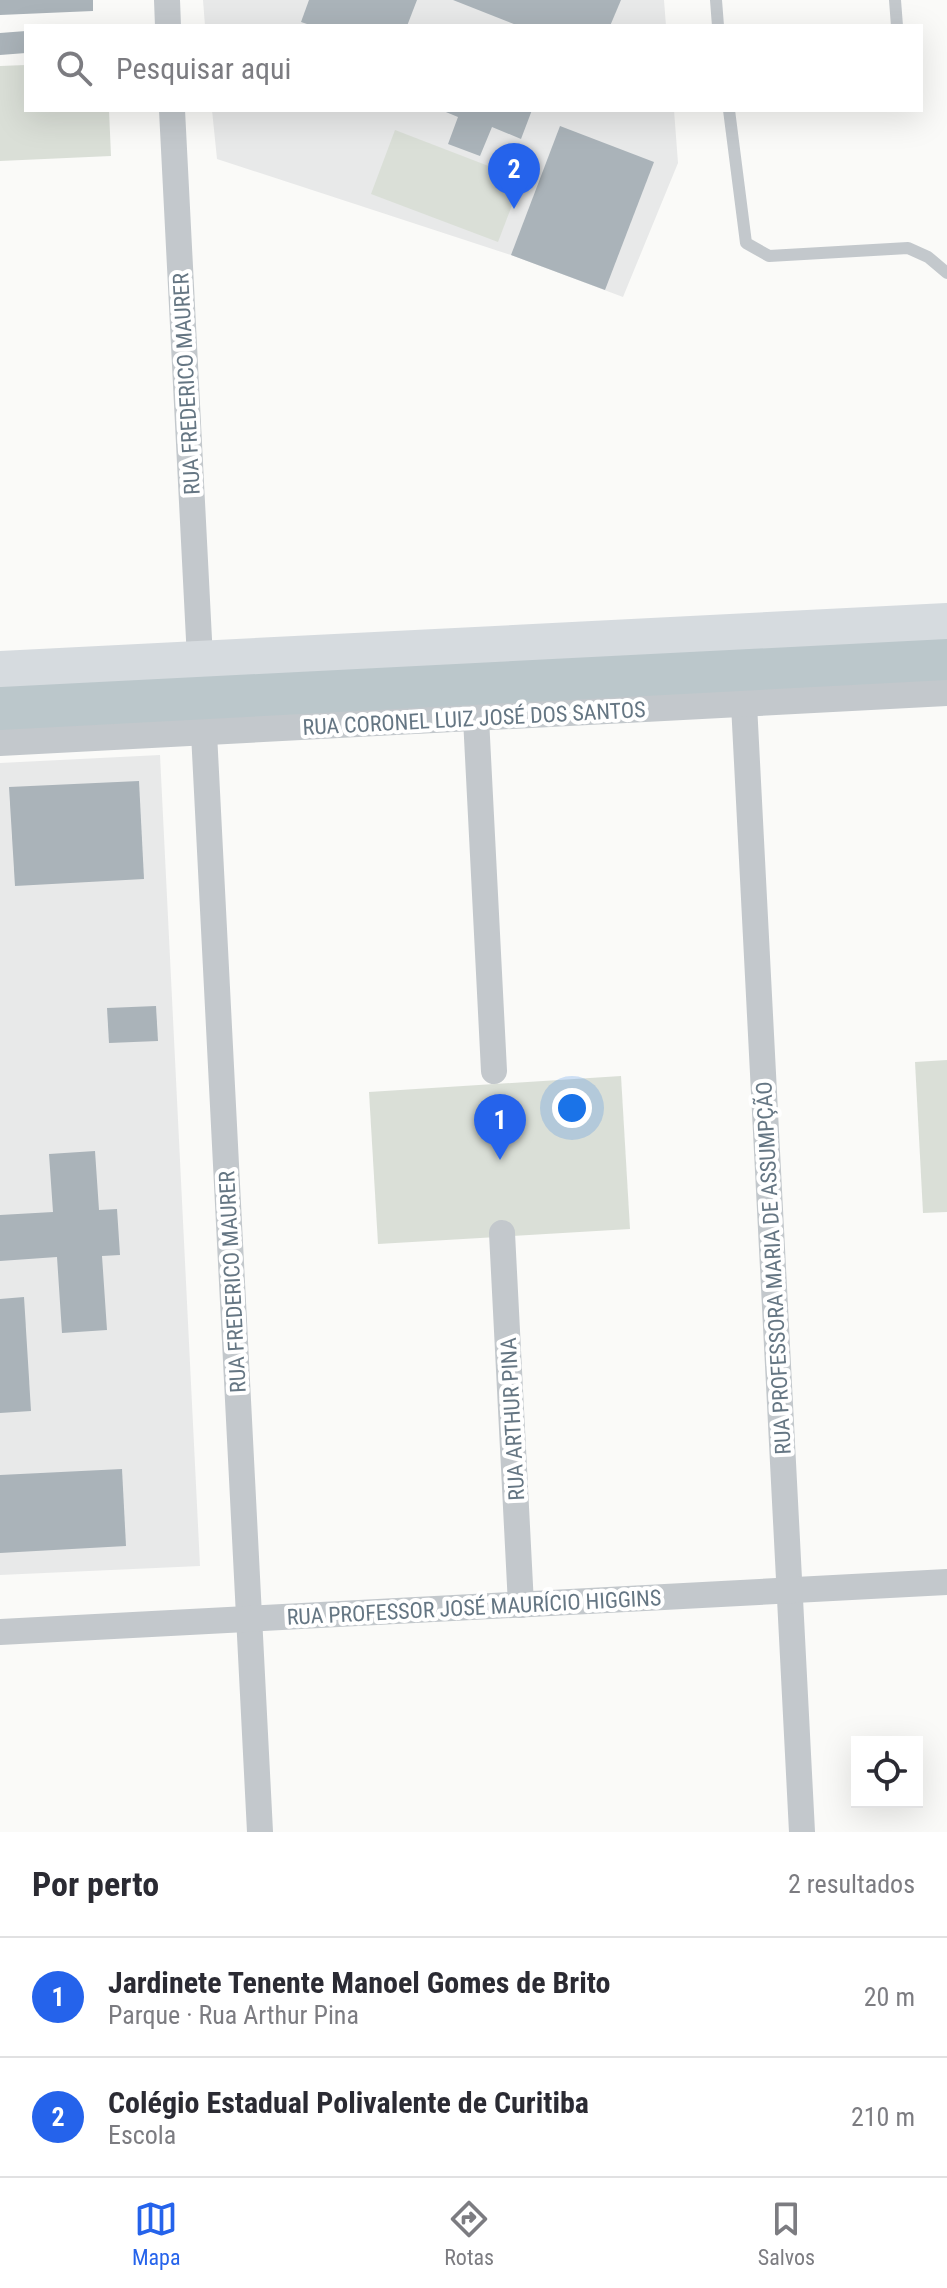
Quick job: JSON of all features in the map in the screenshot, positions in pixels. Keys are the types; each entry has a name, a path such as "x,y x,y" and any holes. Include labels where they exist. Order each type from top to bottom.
{"main road":[{"path":"0,669 947,621"}],"street":[{"path":"167,0 168,24"},
{"name":"RUA FREDERICO MAURER","path":"172,112 200,659"},
{"name":"RUA CORONEL LUIZ JOSÉ DOS SANTOS","path":"0,743 947,693"},
{"name":"RUA PROFESSORA MARIA DE ASSUMPÇÃO","path":"744,704 802,1832"},
{"path":"476,718 494,1071"},
{"name":"RUA FREDERICO MAURER","path":"204,733 260,1832"},
{"name":"RUA ARTHUR PINA","path":"502,1233 521,1605"},
{"name":"RUA PROFESSOR JOSÉ MAURÍCIO HIGGINS","path":"0,1632 947,1582"}],"lane":[{"path":"716,0 718,24"},
{"path":"895,0 897,24"},
{"path":"729,112 746,243 769,256 908,248 928,257 947,273"}],"shaded area":[{"path":"203,0 664,0 666,24 205,24"},
{"path":"24,65 24,112 109,112 111,156 0,161 0,66"},
{"path":"212,112 674,112 678,163 623,297 511,255 217,159"},
{"path":"395,130 522,179 498,242 371,194"},
{"path":"160,755 200,1566 0,1575 0,763"},
{"path":"947,1060 947,1212 923,1213 915,1062"},
{"path":"621,1076 630,1229 378,1244 369,1092"}],"building":[{"path":"0,0 93,0 93,11 0,15"},
{"path":"309,0 417,0 408,24 301,22"},
{"path":"453,0 621,0 611,24 514,24"},
{"path":"24,31 24,53 0,55 0,33"},
{"path":"446,112 531,112 521,139 492,127 480,156 448,144 458,117"},
{"path":"560,126 654,162 605,290 511,255"},
{"path":"139,781 144,879 15,886 9,787"},
{"path":"156,1006 158,1041 109,1043 107,1008"},
{"path":"95,1151 99,1210 117,1209 120,1255 102,1256 107,1330 62,1333 57,1257 0,1261 0,1215 53,1212 49,1154"},
{"path":"24,1297 31,1411 0,1413 0,1299"},
{"path":"122,1469 126,1546 0,1553 0,1475"}],"waterway":[{"path":"0,706 947,658"}],"place":[{"name":"Colégio Estadual Polivalente de Curitiba","path":"514,209"},
{"name":"Jardinete Tenente Manoel Gomes de Brito","path":"500,1160"}]}
